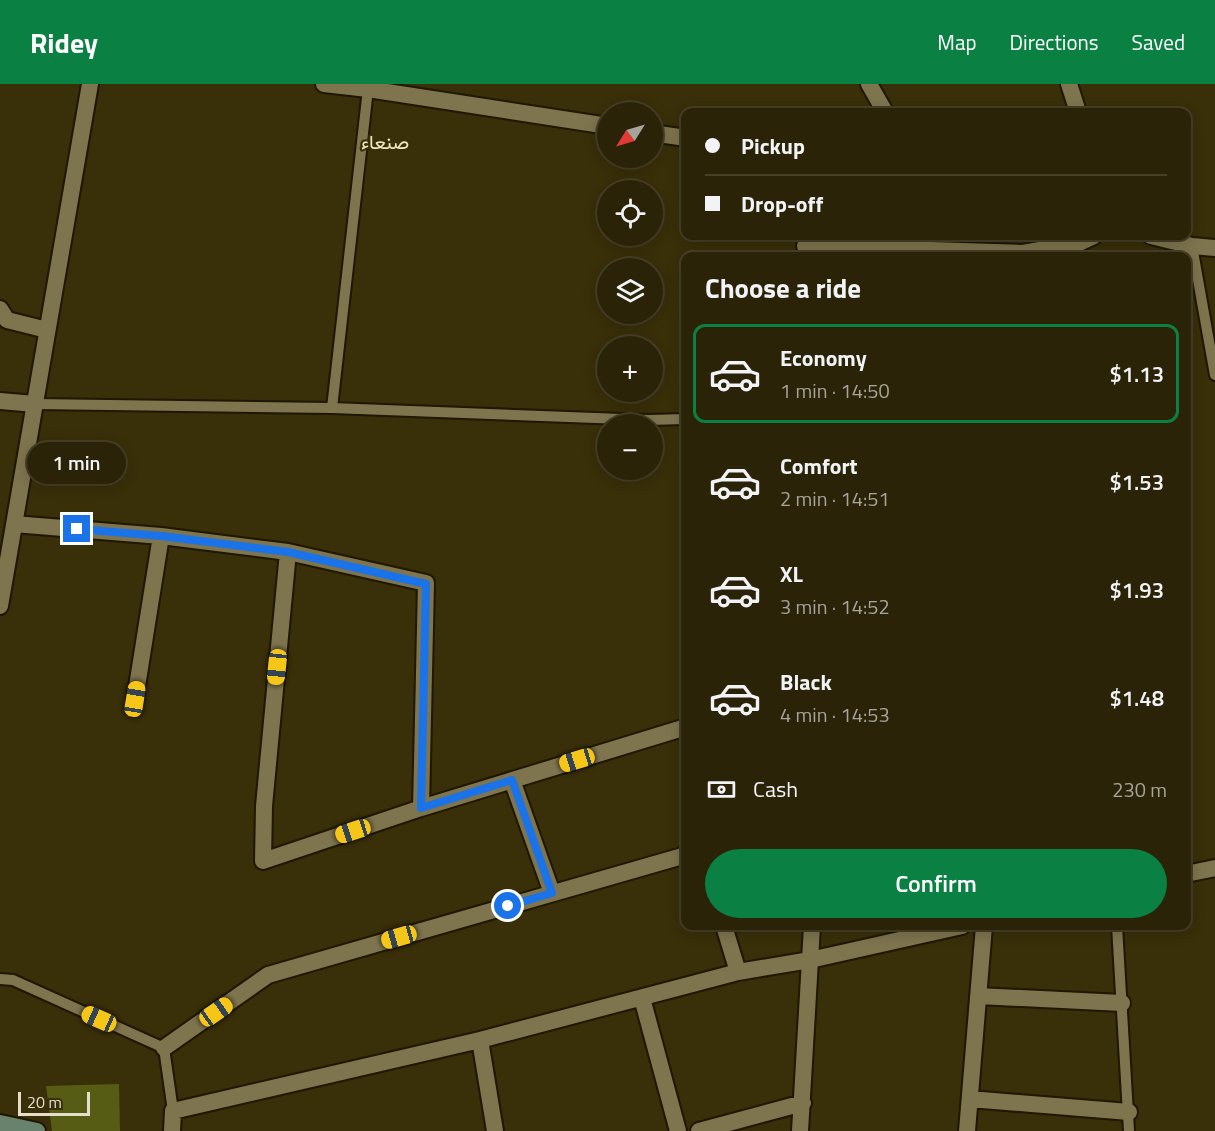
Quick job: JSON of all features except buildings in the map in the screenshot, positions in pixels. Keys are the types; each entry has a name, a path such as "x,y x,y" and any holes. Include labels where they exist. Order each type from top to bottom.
{"main road":[{"path":"0,1123 37,1131"}],"street":[{"path":"0,606 90,84"},
{"path":"324,84 368,86 597,124"},
{"path":"869,84 883,108"},
{"path":"1069,84 1077,108"},
{"path":"663,135 681,137"},
{"path":"1029,252 1085,240"},
{"path":"1167,240 1192,246 1215,248"},
{"path":"804,246 881,252"},
{"path":"0,309 7,320 48,330"},
{"path":"0,401 35,404"},
{"path":"14,524 161,536 288,552 426,584 421,808"},
{"path":"135,699 161,536"},
{"path":"288,552 264,806 263,861 421,808 681,729"},
{"path":"512,780 552,893"},
{"path":"164,1048 268,975 681,856"},
{"path":"1191,873 1215,868"},
{"path":"725,930 738,972"},
{"path":"800,1131 812,930"},
{"path":"172,1131 173,1112 480,1040 738,972 810,960 944,930"},
{"path":"967,1131 984,930"},
{"path":"978,996 1122,1003"},
{"path":"642,998 678,1131"},
{"path":"480,1040 495,1131"},
{"path":"970,1099 1129,1112"},
{"path":"699,1131 802,1103"}],"lane":[{"path":"332,408 368,86"},
{"path":"1192,246 1215,375"},
{"path":"35,404 332,408 649,420 681,419"},
{"path":"1117,930 1129,1131"},
{"path":"0,979 13,980 164,1048 173,1112"}],"district":[{"name":"صنعاء","path":"385,141"}],"route":[{"path":"77,529 161,536 288,552 426,584 421,808 512,780 552,893 508,906"}]}
